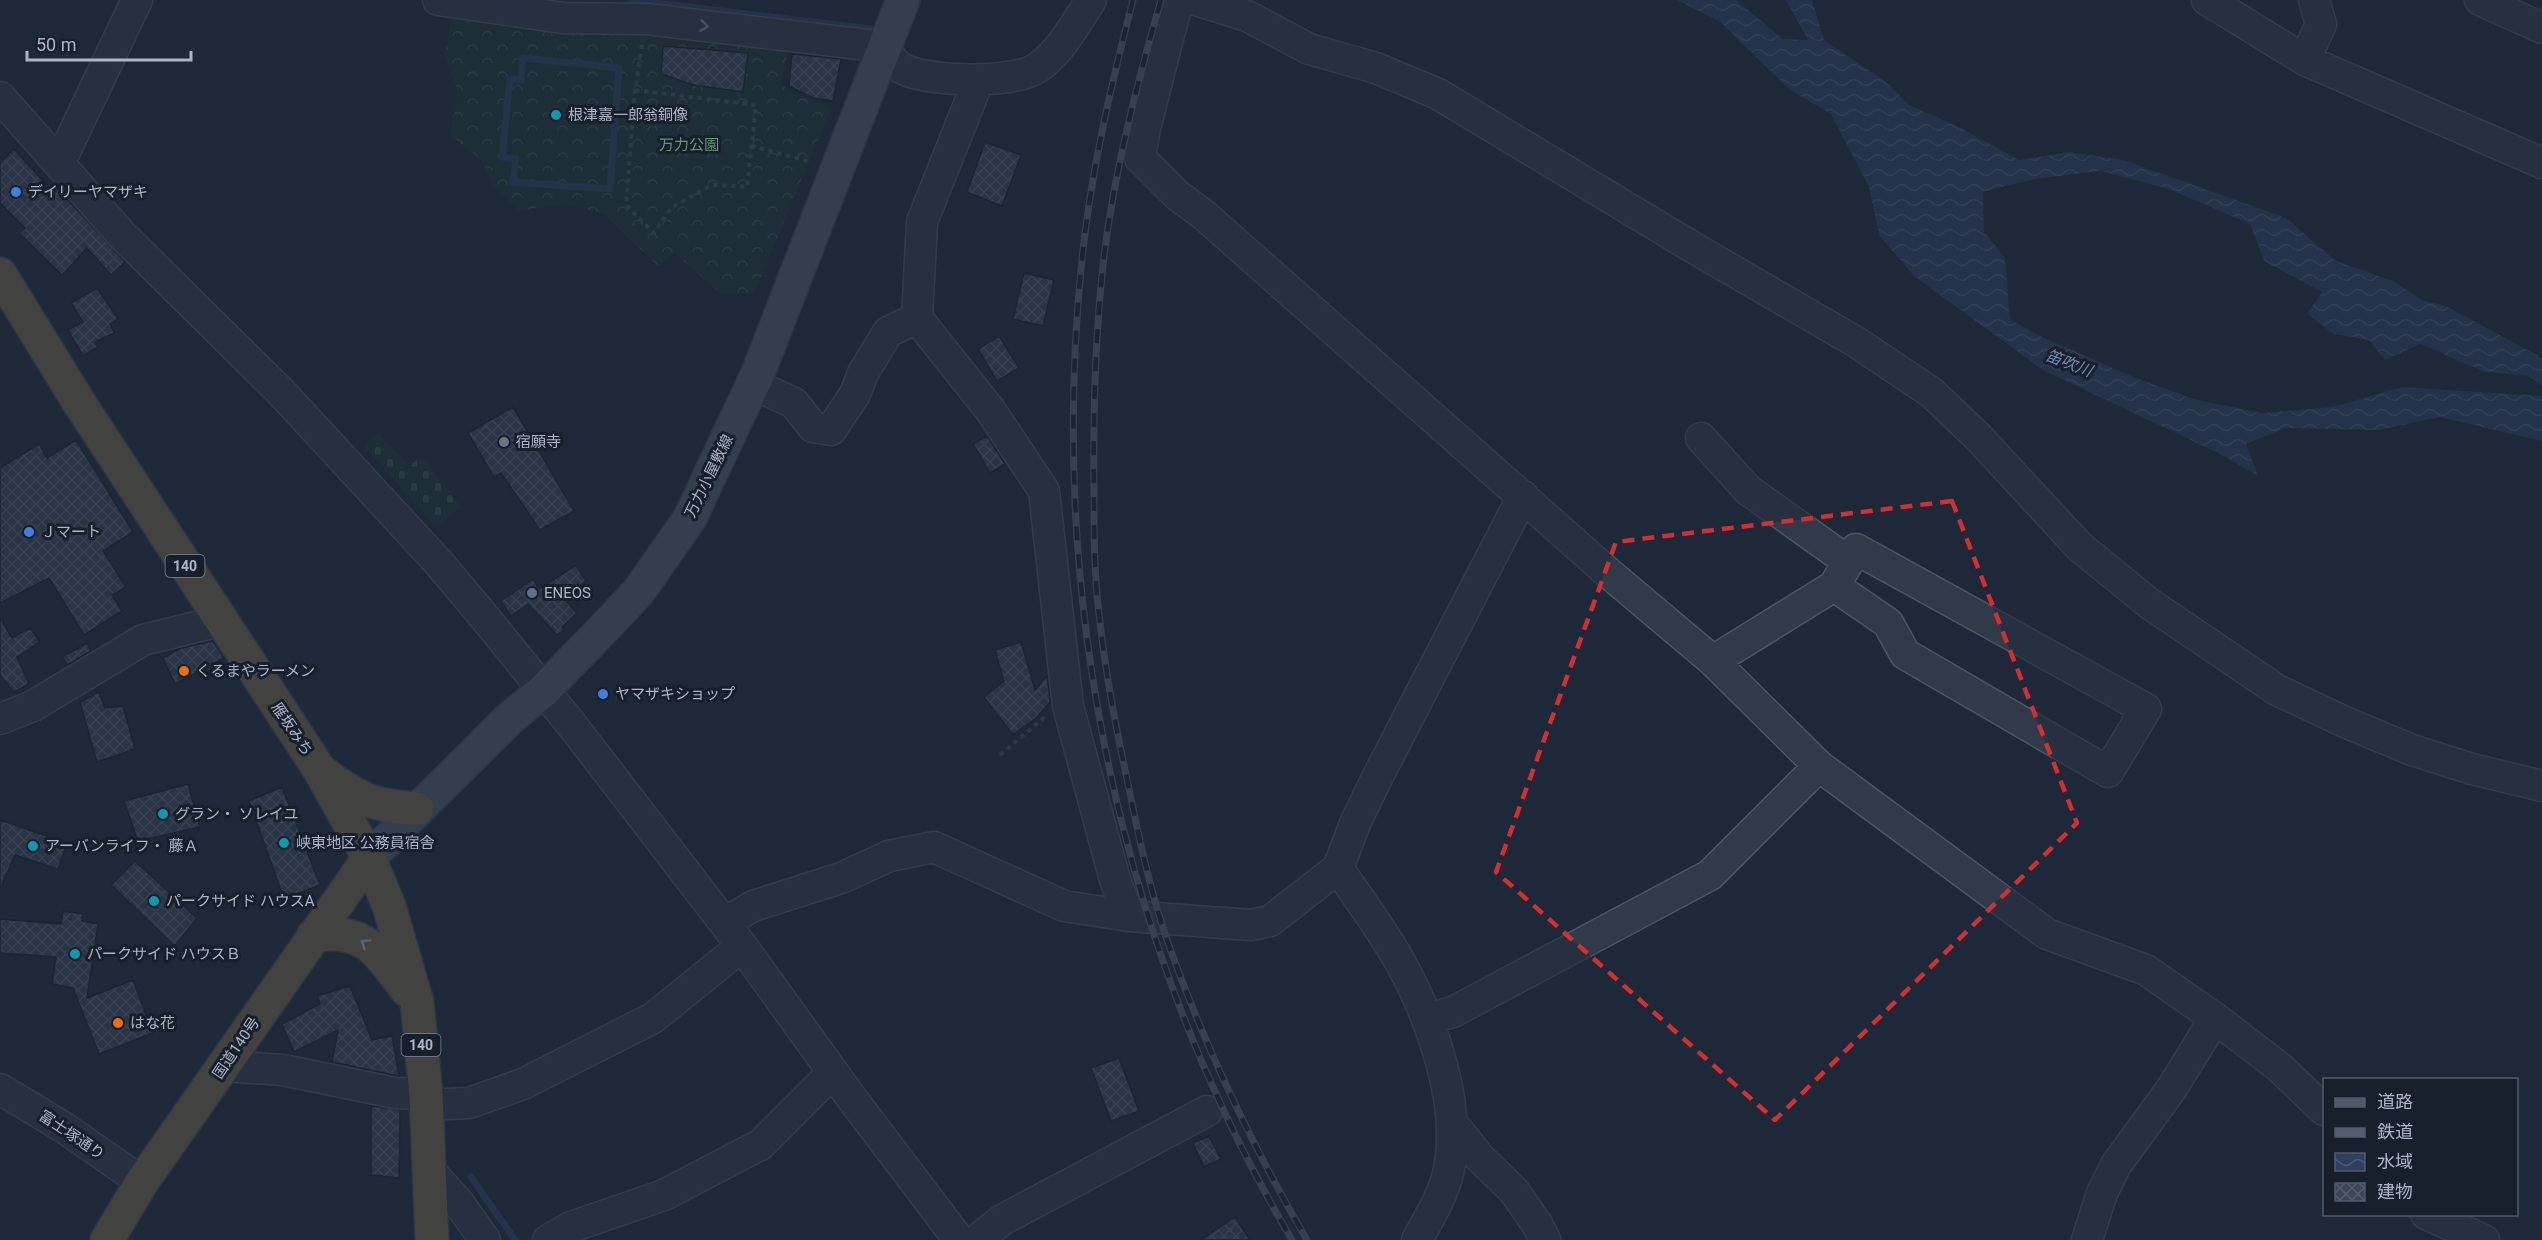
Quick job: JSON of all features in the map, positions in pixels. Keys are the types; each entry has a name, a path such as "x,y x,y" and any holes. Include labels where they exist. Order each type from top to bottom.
{"highway":[{"name":"雁坂みち","path":"0,274 80,404 319,769 369,858 389,906 417,1002 426,1099 432,1240"},
{"path":"319,769 349,792 368,802 417,809"},
{"name":"国道140号","path":"106,1240 142,1182 369,858"},
{"path":"313,936 344,934 362,939 376,952 417,1002"}],"main road":[{"name":"万力小屋敷線","path":"369,858 508,720 544,690 639,591 690,518 753,384 903,0"}],"street":[{"path":"59,164 137,0"},
{"path":"438,0 563,18 649,9 885,47 898,66 937,78 979,80 1012,76 1035,70 1051,57 1091,0"},
{"path":"1178,0 1145,128 1140,158 1177,195 1204,214 1605,570 1713,661 1819,766 2047,934 2146,970 2215,1017 2280,1068 2323,1108"},
{"path":"1196,0 1247,16 1309,49 1376,68 1438,94 1856,342 1932,393 1987,446 2080,547 2150,604 2277,690 2412,750 2472,769 2542,786"},
{"path":"2207,0 2305,60 2542,162"},
{"path":"2305,60 2321,24 2314,0"},
{"path":"2480,0 2542,28"},
{"path":"979,80 922,222 917,318 991,411 1044,491 1068,706 1115,880 1129,916"},
{"path":"0,96 122,235 281,392 438,562 544,690 733,934 959,1240"},
{"path":"753,384 794,403 813,427 831,430 855,394 863,373 888,332 917,318"},
{"path":"1701,438 1748,490 1841,574 1888,623 1905,654 2108,772 2146,709 1856,549 1841,574 1713,661"},
{"path":"224,1066 283,1070 426,1099 470,1103 523,1084 653,1018 733,934 753,906 841,878 889,856 934,847 1064,906 1129,916 1251,925 1270,921 1338,868 1356,821 1378,776 1523,496"},
{"path":"0,719 33,706 143,640 220,621"},
{"path":"1426,1019 1453,1012 1710,874 1819,766"},
{"path":"1338,868 1399,960 1426,1019 1440,1061 1453,1124 1449,1171 1417,1240"},
{"path":"2087,1240 2102,1193 2116,1165 2172,1088 2215,1017"},
{"path":"548,1240 571,1227 664,1195 760,1146 833,1072"},
{"name":"富士塚通り","path":"0,1089 63,1127 142,1182"},
{"path":"977,1240 1002,1220 1207,1111"},
{"path":"1453,1124 1479,1157 1515,1191 1538,1224 1545,1240"},
{"path":"430,1171 458,1202 485,1240"},
{"path":"2428,1216 2484,1240"}],"path":[{"path":"634,90 756,105 747,186 712,185 672,207 654,233 626,205 634,90 649,9"},
{"path":"751,146 837,169"},
{"path":"1000,755 1051,712 1068,706"}],"highlighted area":[{"path":"1952,501 2077,823 1775,1120 1496,872 1616,542"}],"green space":[{"name":"万力公園","path":"456,0 640,0 638,9 790,44 781,85 831,109 754,294 720,293 674,253 658,266 604,214 566,204 519,211 493,185 482,161 450,135 458,92 444,57"},
{"path":"379,434 410,466 421,456 461,507 436,527 364,446"}],"water":[{"name":"笛吹川","path":"1677,0 1736,0 1783,39 1808,40 1786,0 1812,0 1824,40 1885,81 1909,105 1959,127 2019,160 2069,152 2124,160 2286,218 2336,261 2393,281 2422,300 2448,307 2542,358 2542,385 2527,376 2485,372 2420,344 2385,360 2369,340 2334,334 2307,314 2322,292 2264,261 2250,224 2169,189 2100,171 2034,179 1983,192 1984,232 2005,258 2010,319 2042,337 2141,380 2197,400 2263,413 2332,407 2402,387 2542,396 2542,441 2440,417 2379,430 2286,428 2246,444 2258,476 2216,452 2043,370 1914,276 1879,235 1869,187 1831,114 1790,90 1719,21"}],"building":[{"path":"663,46 748,53 743,92 693,85 661,74"},
{"path":"792,54 841,59 833,101 813,98 789,86"},
{"path":"985,142 1021,155 1002,206 967,192"},
{"path":"14,149 51,190 55,186 125,262 111,275 87,248 62,275 19,233 25,228 0,203 0,163"},
{"path":"1024,273 1054,280 1043,326 1013,319"},
{"path":"97,288 118,319 110,324 114,333 95,342 98,347 83,356 68,330 83,322 71,303"},
{"path":"999,336 1019,368 997,381 978,349"},
{"path":"513,407 574,511 540,530 501,473 494,477 468,433"},
{"path":"987,436 1005,464 990,473 973,444"},
{"path":"76,440 133,532 103,551 126,587 112,595 122,611 84,635 49,578 0,603 0,468 39,444 47,458"},
{"path":"576,565 586,581 563,598 577,613 562,627 564,630 557,635 528,604 511,616 501,601 533,579 539,589"},
{"path":"0,618 12,638 30,628 40,642 17,657 29,684 14,692 0,675"},
{"name":"くるまやラーメン","path":"213,641 224,658 175,684 163,658 181,648"},
{"path":"1021,642 1035,690 1047,676 1050,702 1036,718 1013,735 984,697 1004,681 995,650"},
{"path":"87,643 91,651 67,665 62,657"},
{"path":"99,692 105,708 123,706 135,749 97,762 80,702"},
{"name":"グラン・ ソレイユ","path":"188,784 200,827 138,841 124,801"},
{"name":"峡東地区 公務員宿舎","path":"282,787 320,885 284,899 249,801"},
{"name":"アーバンライフ・ 藤Ａ","path":"0,820 67,843 58,869 15,855 0,889"},
{"name":"パークサイド ハウスA","path":"135,861 197,918 175,946 111,885"},
{"path":"63,911 83,914 82,921 98,924 87,998 133,980 153,1033 99,1054 73,988 52,984 56,957 0,953 0,919 61,924"},
{"path":"350,986 372,1040 392,1036 399,1076 332,1062 338,1030 294,1052 282,1024 320,1004 317,996"},
{"path":"1119,1058 1139,1111 1111,1121 1091,1068"},
{"path":"371,1106 400,1110 399,1178 371,1175"},
{"path":"1209,1136 1221,1159 1204,1167 1193,1143"},
{"path":"1235,1217 1250,1240 1201,1240"}],"waterway":[{"path":"631,0 880,30"},
{"path":"523,58 619,68 610,189 513,182 516,159 502,157 510,79 521,80 523,58"},
{"path":"471,1177 515,1240"}],"railway":[{"path":"1133,0 1103,129 1082,259 1074,386 1076,514 1087,641 1109,767 1140,890 1181,1011 1232,1128 1292,1240"},
{"path":"1161,0 1126,132 1107,232 1100,293 1094,435 1095,552 1099,614 1114,717 1146,867 1165,933 1201,1028 1233,1100 1307,1240"}],"place":[{"name":"根津嘉一郎翁銅像","path":"556,115"},
{"name":"デイリーヤマザキ","path":"16,192"},
{"name":"宿願寺","path":"504,442"},
{"name":"Ｊマート","path":"29,532"},
{"name":"ENEOS","path":"532,593"},
{"name":"くるまやラーメン","path":"184,671"},
{"name":"ヤマザキショップ","path":"603,694"},
{"name":"グラン・ ソレイユ","path":"163,814"},
{"name":"峡東地区 公務員宿舎","path":"284,843"},
{"name":"アーバンライフ・ 藤Ａ","path":"33,846"},
{"name":"パークサイド ハウスA","path":"154,901"},
{"name":"パークサイド ハウスＢ","path":"75,954"},
{"name":"はな花","path":"118,1023"}]}
